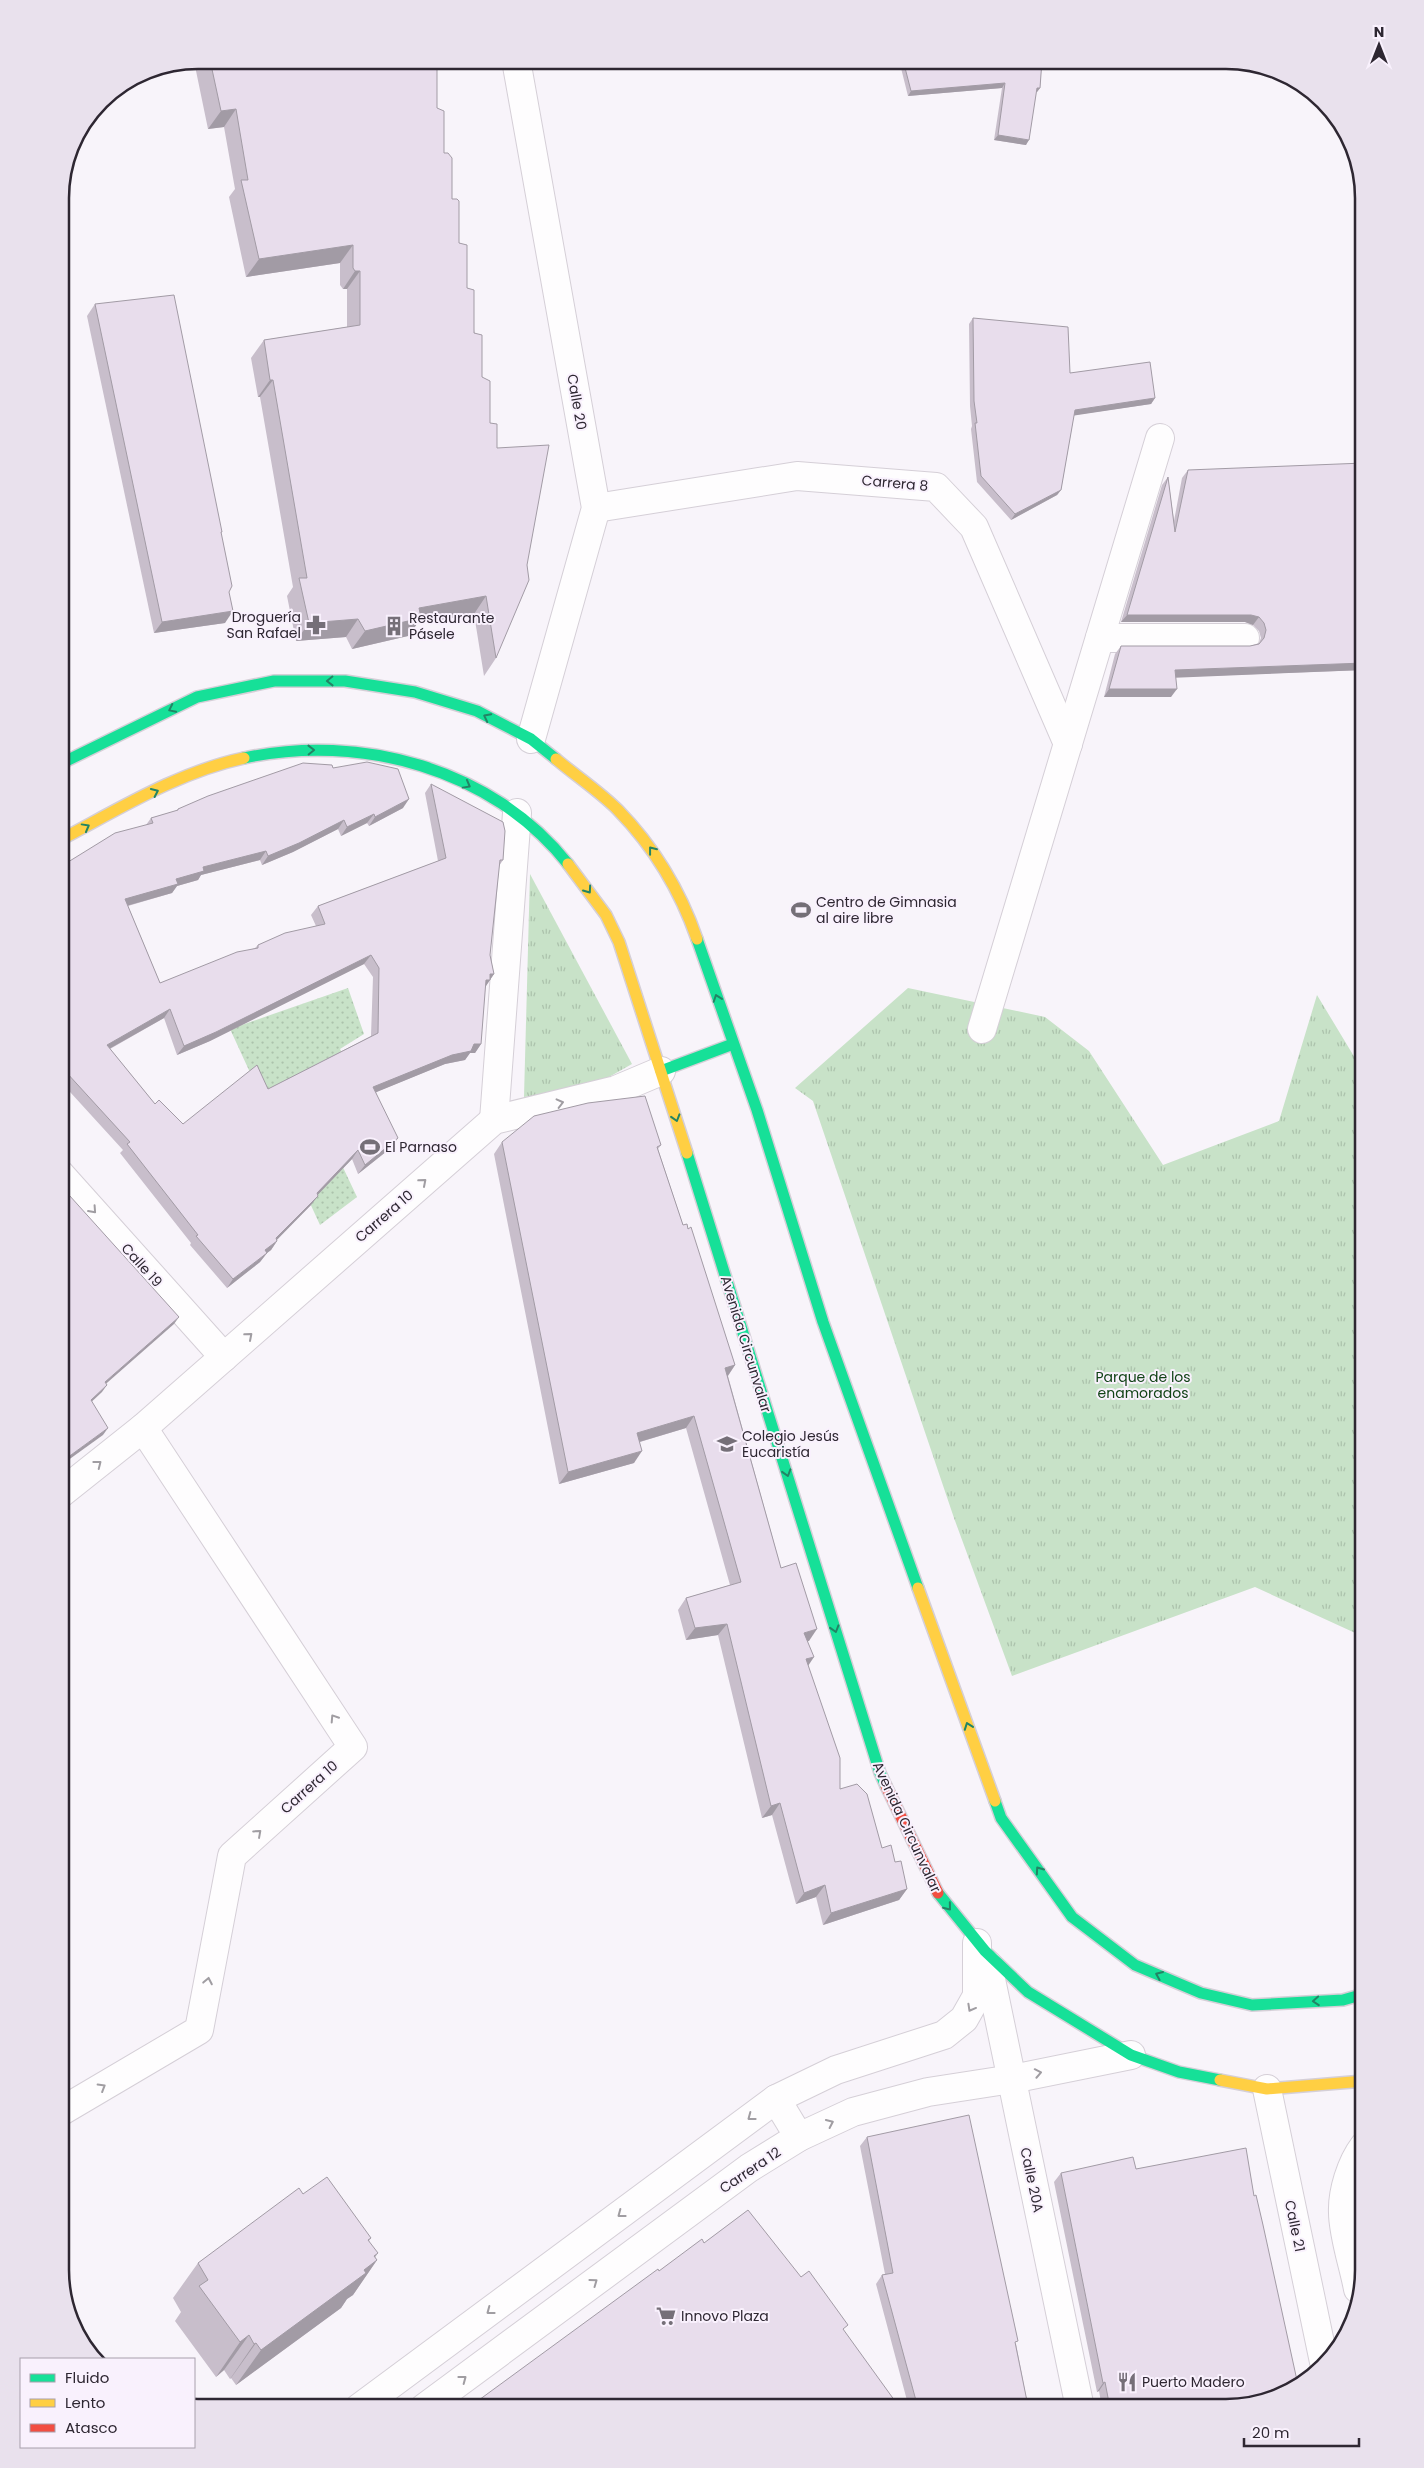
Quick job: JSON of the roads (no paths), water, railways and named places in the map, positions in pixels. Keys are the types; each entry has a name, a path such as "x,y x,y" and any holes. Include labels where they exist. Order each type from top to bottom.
{"main road":[{"path":"69,760 197,697 274,682 344,681 415,692 476,711 531,739 618,809 655,853 685,904 756,1110 823,1322 1001,1818 1072,1917 1135,1965 1201,1993 1252,2005 1343,2000 1355,1997"},
{"name":"Avenida Circunvalar","path":"69,835 178,781 232,760 288,750 346,750 402,759 456,778 517,813 565,858 611,924 639,999 880,1773 940,1897 981,1947 1028,1992 1132,2055 1179,2072 1267,2090 1355,2082"},
{"path":"662,1071 733,1044"}],"street":[{"name":"Calle 20","path":"518,69 596,508 531,739"},
{"path":"982,1029 1160,438"},
{"name":"Carrera 8","path":"596,508 797,476 936,487 974,527 1068,744"},
{"path":"1100,638 1245,638"},
{"path":"494,1120 517,813"},
{"name":"Carrera 10","path":"69,1487 143,1428 494,1120 616,1090 662,1071"},
{"name":"Calle 19","path":"69,1184 224,1357"},
{"name":"Carrera 10","path":"69,2107 199,2030 232,1856 354,1748 143,1428"},
{"path":"371,2399 776,2099 836,2070 944,2035 964,2019 977,1996 981,1947"},
{"name":"Calle 20A","path":"981,1947 1012,2079 1078,2399"},
{"name":"Carrera 12","path":"436,2399 750,2168 799,2137 853,2112 928,2092 1012,2079 1132,2055"},
{"name":"Calle 21","path":"1267,2090 1323,2355"},
{"path":"776,2099 799,2137"},
{"path":"1355,2160 1348,2178 1343,2212 1355,2274"}],"place":[{"name":"Droguería San Rafael","path":"316,625"},
{"name":"Restaurante Pásele","path":"394,626"},
{"name":"Centro de Gimnasia al aire libre","path":"801,910"},
{"name":"El Parnaso","path":"370,1147"},
{"name":"Colegio Jesús Eucaristía","path":"727,1444"},
{"name":"Innovo Plaza","path":"666,2316"},
{"name":"Puerto Madero","path":"1127,2382"}],"park label":[{"name":"Parque de los enamorados","path":"1143,1385"}]}
